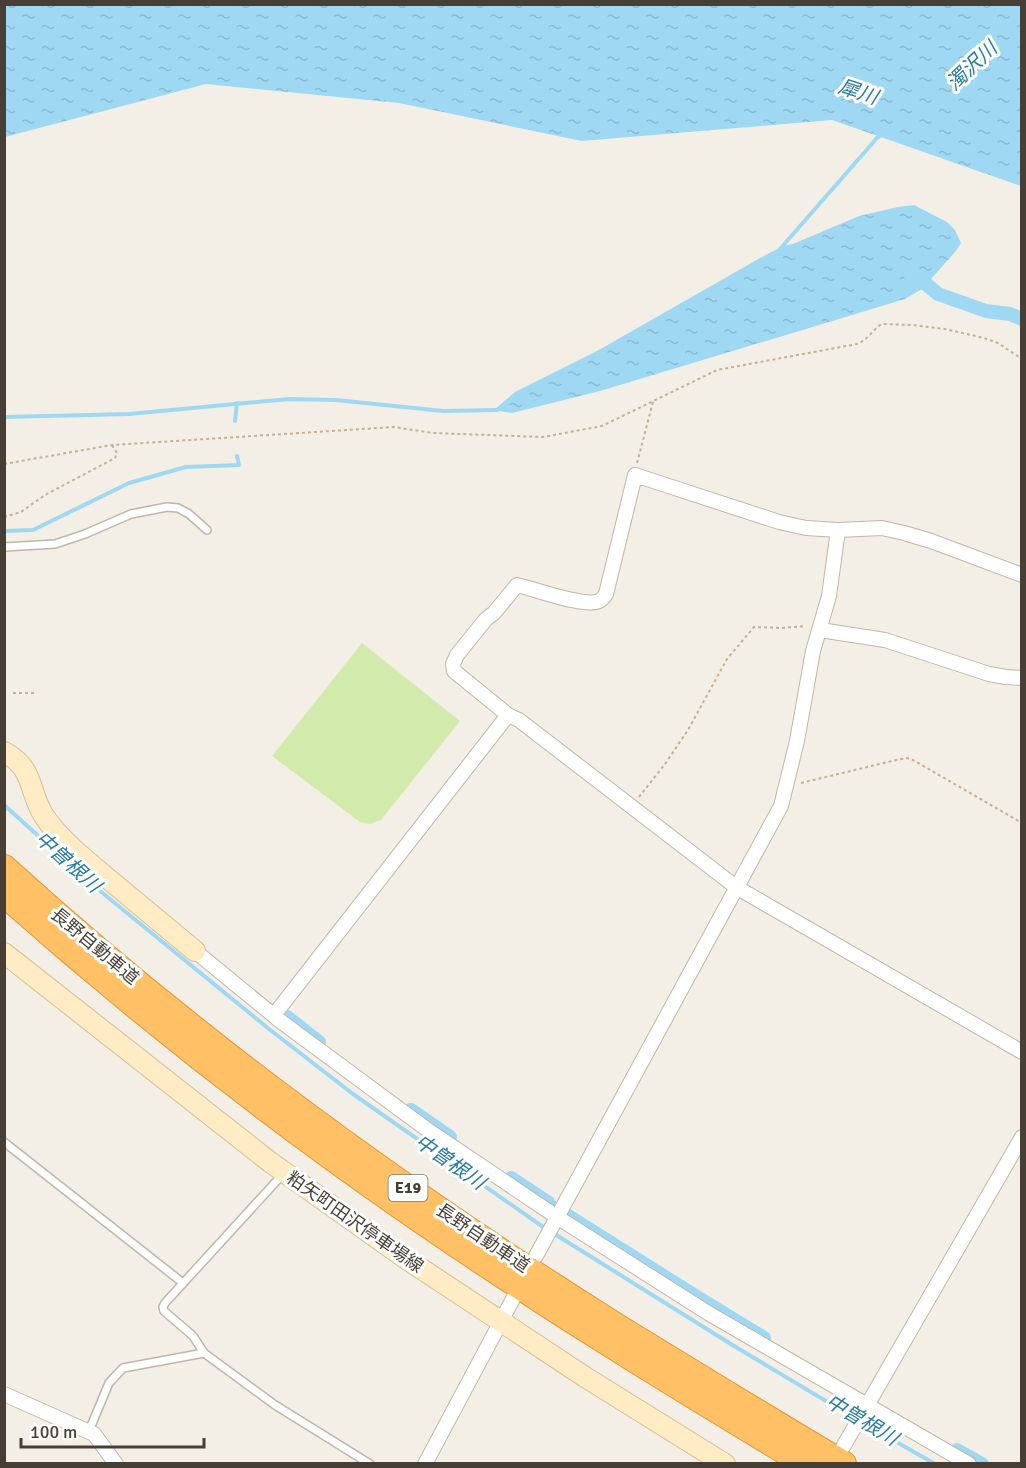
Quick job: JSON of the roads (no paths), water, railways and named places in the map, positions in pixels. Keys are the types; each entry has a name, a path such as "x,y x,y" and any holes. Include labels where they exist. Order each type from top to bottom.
{"highway":[{"name":"長野自動車道","path":"4,868 190,1025 359,1154 615,1326 843,1455"},
{"name":"長野自動車道","path":"4,893 186,1046 254,1099 401,1206 605,1341 807,1464"}],"main road":[{"path":"4,752 13,756 22,765 40,811 59,835 195,951"},
{"name":"粕矢町田沢停車場線","path":"4,953 284,1173 501,1322 725,1464"}],"street":[{"path":"1022,575 904,533 882,528 838,530 806,528 779,522 634,476 606,594 601,600 592,603 578,601 517,585 494,613 486,619 457,655 453,664 454,672 508,715 519,720 736,887 1022,1052"},
{"path":"537,1256 781,806 798,741 813,651 829,596 838,530"},
{"path":"820,630 885,640 989,674 1022,678"},
{"path":"274,1015 508,715"},
{"path":"195,951 274,1015 425,1128 556,1220 865,1408 969,1464"},
{"path":"843,1455 865,1408 1022,1137"},
{"path":"424,1464 514,1297"},
{"path":"4,1394 94,1434 116,1464"}],"lane":[{"path":"4,548 55,544 131,514 167,507 178,508 189,514 207,530"},
{"path":"4,1142 183,1283"},
{"path":"284,1173 165,1303 163,1308 193,1336 204,1353 275,1405 370,1464"},
{"path":"88,1431 109,1383 123,1368 204,1353"}],"water":[{"path":"5,4 1021,5 1021,186 832,120 582,141 399,103 206,84 5,137"},
{"path":"914,205 947,222 955,230 961,243 922,289 905,299 600,391 512,413 494,410 515,392 597,351 783,246 793,244 859,216"}],"waterway":[{"path":"780,249 877,138 883,134"},
{"path":"911,276 938,294 986,311 1010,314 1022,319"},
{"path":"4,417 129,414 289,399 336,400 443,411 497,410"},
{"path":"235,421 237,403"},
{"path":"4,531 33,530 129,483 186,467 239,465 237,456"},
{"name":"中曽根川","path":"4,805 94,886 269,1029 353,1094 546,1229"},
{"path":"287,1017 319,1042"},
{"path":"411,1110 450,1137"},
{"path":"511,1178 549,1203"},
{"path":"568,1216 764,1338"},
{"name":"中曽根川","path":"553,1233 856,1419"},
{"name":"中曽根川","path":"862,1422 935,1464"},
{"path":"957,1450 982,1464"}],"water label":[{"name":"濁沢川","path":"972,66"},
{"name":"犀川","path":"858,92"}]}
